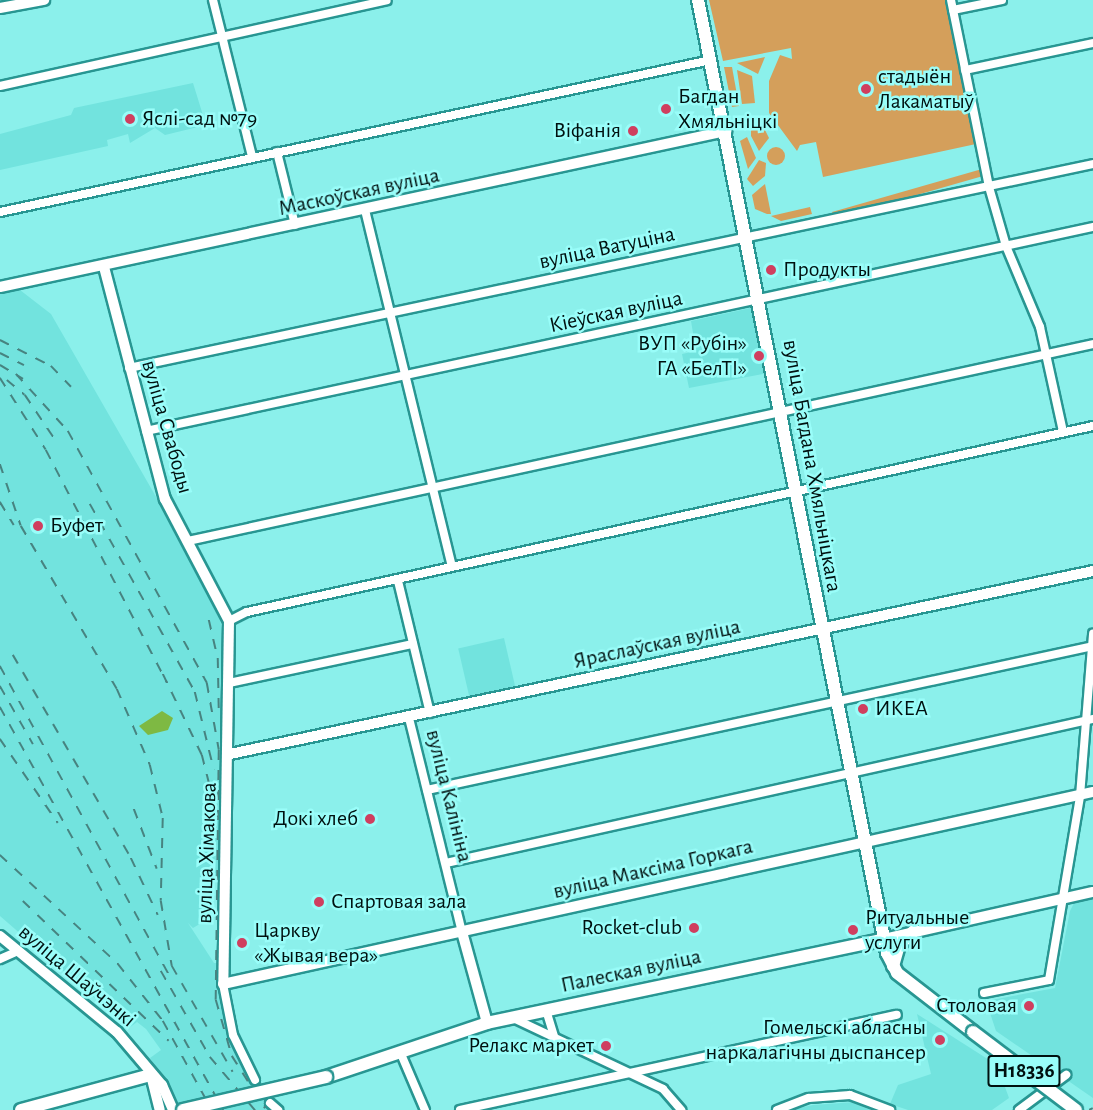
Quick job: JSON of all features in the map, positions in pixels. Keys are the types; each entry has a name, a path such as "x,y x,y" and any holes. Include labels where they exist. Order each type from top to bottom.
{"main road":[{"name":"вуліца Багдана Хмяльніцкага","path":"698,0 749,236 834,702 884,939 893,966"},
{"path":"893,966 899,945 914,931"},
{"name":"Палеская вуліца","path":"183,1110 326,1077 401,1054 487,1023 513,1018 546,1016 884,939"},
{"name":"Н18336","path":"893,966 973,1032 1076,1110"},
{"path":"21,1110 151,1075"}],"street":[{"path":"0,8 44,0"},
{"path":"213,0 252,157"},
{"path":"0,86 387,0"},
{"path":"951,0 989,187 1006,246 1047,354 1063,432"},
{"path":"953,10 1002,0"},
{"path":"965,70 1093,43"},
{"path":"0,212 711,60"},
{"name":"Маскоўская вуліца","path":"0,287 104,267 726,130"},
{"path":"277,152 296,225"},
{"name":"вуліца Ватуціна","path":"129,368 1093,164"},
{"path":"365,210 452,567"},
{"name":"Кіеўская вуліца","path":"146,431 1093,227"},
{"name":"вуліца Свабоды","path":"104,267 165,499 229,621"},
{"path":"188,542 781,410 1093,344"},
{"path":"229,621 247,612 796,495 1093,426"},
{"name":"Яраслаўская вуліца","path":"230,754 409,718 1093,571"},
{"name":"вуліца Калініна","path":"398,581 430,713"},
{"name":"вуліца Хімакова","path":"229,621 230,754 223,984 233,1035 255,1080"},
{"path":"984,993 1049,980 1065,898 1091,720 1093,634"},
{"path":"230,683 413,644"},
{"path":"427,789 1092,646"},
{"name":"вуліца Калініна","path":"409,718 487,1023"},
{"path":"446,863 849,771 1091,720"},
{"name":"вуліца Максіма Горкага","path":"223,984 1093,792"},
{"name":"Палеская вуліца","path":"884,939 1093,892"},
{"name":"вуліца Шаўчэнкі","path":"0,936 16,952 117,1032 151,1075 173,1110"},
{"path":"0,959 16,952"},
{"path":"460,1110 897,1015"},
{"path":"546,1016 556,1041"},
{"name":"Палеская вуліца","path":"532,1029 546,1016"},
{"path":"513,1018 556,1041 663,1089 681,1110"},
{"path":"401,1054 425,1110"},
{"name":"вуліца Шаўчэнкі","path":"151,1075 160,1110"},
{"path":"1019,1110 1066,1076"},
{"path":"777,1110 809,1098 850,1095 890,1110"},
{"path":"270,1103 278,1110"}],"shaded area":[{"name":"стадыён Лакаматыў","path":"709,0 945,0 976,144 823,177 816,142 800,145 797,151 769,113 769,81 780,55 792,59 791,48 723,61"},
{"path":"765,57 758,74 737,63"},
{"path":"724,67 732,67 739,106 732,107"},
{"path":"737,70 752,76 755,103 742,104"},
{"name":"Яслі-сад №79","path":"193,83 206,125 165,135 155,128 130,143 128,134 107,140 108,146 0,170 0,134 71,115 74,108"},
{"path":"758,116 769,138 759,151 751,136 751,121"},
{"path":"747,137 756,158 748,169 740,141"},
{"path":"776,147 782,150 785,156 782,162 776,165 770,162 767,156 770,150"},
{"path":"759,160 766,163 765,176 753,186 747,179"},
{"path":"982,169 984,176 834,219 832,212"},
{"path":"765,184 771,214 755,209 752,195"},
{"path":"810,207 812,214 781,221 771,216"},
{"path":"20,290 51,314 217,603 225,645 220,872 198,890 213,916 193,928 188,923 214,963 220,963 224,1017 242,1067 272,1110 182,1110 150,1058 161,1050 146,1029 137,1022 129,1028 0,916 0,294"},
{"path":"755,307 768,373 689,388 682,354 696,351 691,321"},
{"path":"504,638 515,687 469,697 458,649"},
{"path":"162,711 173,718 168,730 148,735 139,726"},
{"path":"1093,897 1093,1098 996,1031 986,1001 1055,988 1070,911 1075,901"},
{"name":"Гомельскі абласны наркалагічны дыспансер","path":"917,1014 997,1065 1009,1098 992,1110 908,1110 890,1104 898,1085 931,1074"},
{"path":"855,1102 878,1110 790,1110 813,1105"}],"railway":[{"path":"0,340 51,366 71,387"},
{"path":"0,353 24,365"},
{"path":"0,365 23,379"},
{"path":"16,374 68,431 207,683 219,750 216,1000 232,1056 265,1108"},
{"path":"0,378 46,450 167,682"},
{"path":"7,380 25,395 54,438"},
{"path":"0,464 21,526 117,689 150,765 163,818 161,901 172,966 233,1072"},
{"path":"0,502 14,525"},
{"path":"90,504 195,692 214,770"},
{"path":"209,620 218,658 219,709"},
{"path":"13,655 131,858 158,915"},
{"path":"0,666 170,977"},
{"path":"163,674 202,755 213,798"},
{"path":"0,686 33,744"},
{"path":"0,707 223,1110"},
{"path":"0,739 58,823"},
{"path":"134,809 157,869"},
{"path":"0,855 118,964 163,1021 212,1110"},
{"path":"23,901 169,1041"},
{"path":"161,971 210,1057 255,1110"},
{"path":"1089,1110 1093,1108"}],"place":[{"name":"стадыён Лакаматыў","path":"866,89"},
{"name":"Багдан Хмяльніцкі","path":"666,109"},
{"name":"Яслі-сад №79","path":"130,119"},
{"name":"Віфанія","path":"633,131"},
{"name":"Продукты","path":"771,270"},
{"name":"ВУП «Рубін» ГА «БелТІ»","path":"759,356"},
{"name":"Буфет","path":"38,526"},
{"name":"ИКЕА","path":"863,709"},
{"name":"Докі хлеб","path":"370,819"},
{"name":"Спартовая зала","path":"319,902"},
{"name":"Rocket-club","path":"694,928"},
{"name":"Ритуальные услуги","path":"853,930"},
{"name":"Царкву «Жывая вера»","path":"242,943"},
{"name":"Столовая","path":"1029,1006"},
{"name":"Гомельскі абласны наркалагічны дыспансер","path":"940,1040"},
{"name":"Релакс маркет","path":"606,1046"}]}
